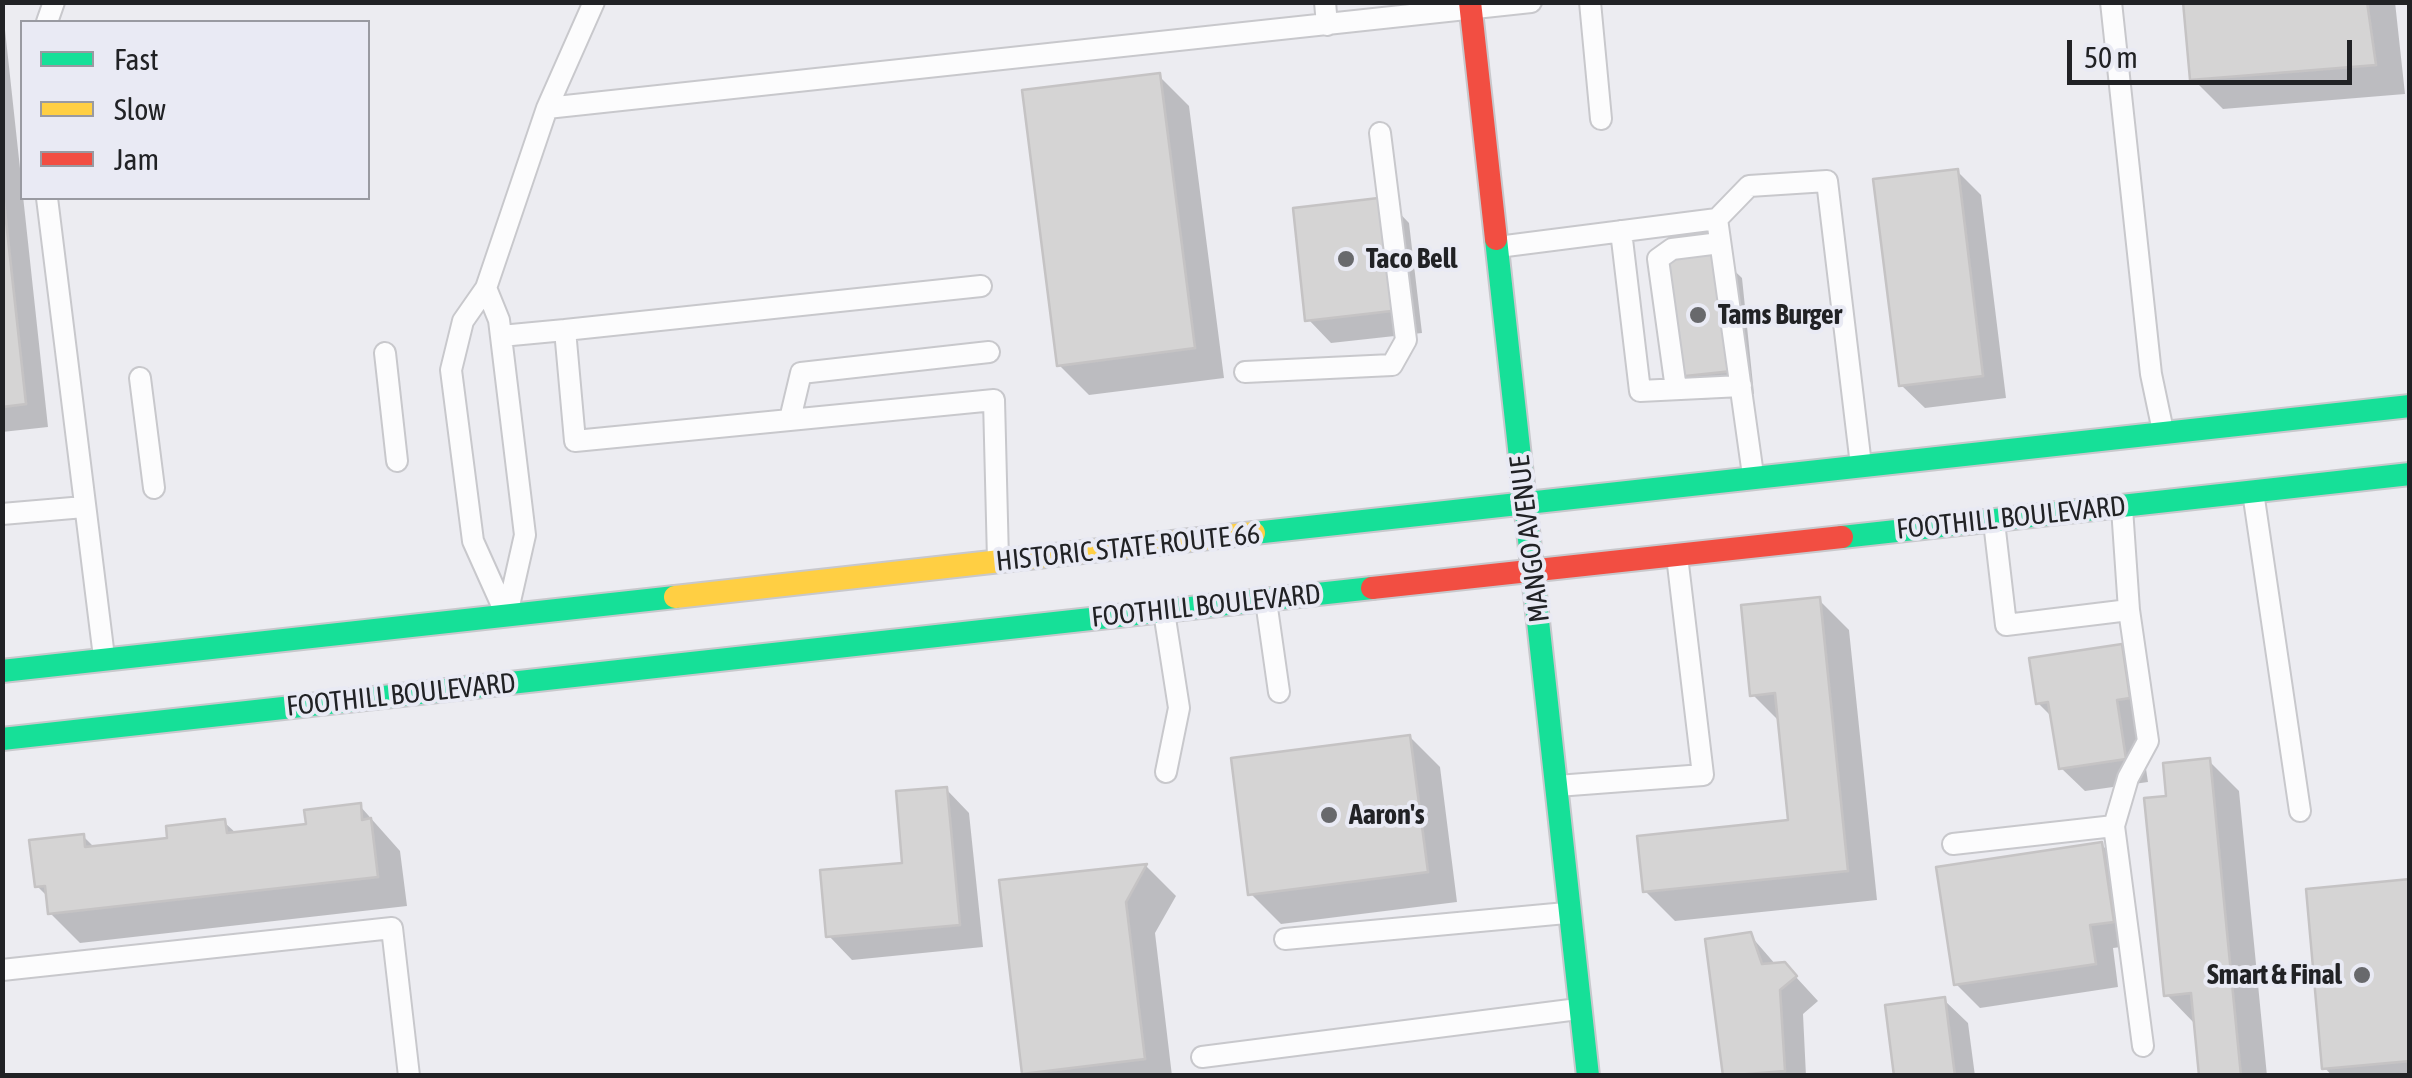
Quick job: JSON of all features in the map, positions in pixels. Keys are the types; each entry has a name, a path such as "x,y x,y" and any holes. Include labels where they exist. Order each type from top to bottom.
{"main road":[{"name":"MANGO AVENUE","path":"1471,6 1588,1076"},
{"path":"1526,504 2410,406"},
{"name":"FOOTHILL BOULEVARD","path":"2,739 512,674 1164,611 2410,474"},
{"name":"HISTORIC STATE ROUTE 66","path":"507,625 729,592 1526,504"},
{"path":"2,671 507,625"}],"lane":[{"path":"507,625 472,541 451,370 463,321 486,288 547,108 594,2"},
{"path":"1325,2 1327,24"},
{"path":"547,108 1531,2"},
{"path":"1590,2 1601,119"},
{"path":"2111,2 2151,374 2164,433"},
{"path":"1245,372 1392,365 1406,340 1380,133"},
{"path":"1496,248 1717,219 1749,186 1827,181 1862,467"},
{"path":"47,200 104,660"},
{"path":"1717,219 1754,479"},
{"path":"1620,232 1640,390 1741,386"},
{"path":"1676,389 1658,259 1672,249 1720,242"},
{"path":"501,336 981,286"},
{"path":"486,288 501,336 525,535 507,625"},
{"path":"565,330 576,441 994,400 998,562"},
{"path":"790,419 801,373 988,352"},
{"path":"385,353 398,461"},
{"path":"140,378 154,488"},
{"path":"2253,491 2300,811"},
{"path":"2122,506 2130,610 2148,740 2128,778 2114,826 2143,1046"},
{"path":"2,514 84,507"},
{"path":"1994,520 2006,626 2130,610"},
{"path":"1556,786 1703,774 1677,554"},
{"path":"1266,600 1279,692"},
{"path":"1164,611 1179,708 1166,772"},
{"path":"1952,844 2114,826"},
{"path":"1284,939 1570,912"},
{"path":"2,970 392,928 410,1076"},
{"path":"1202,1057 1580,1008"}],"building":[{"path":"2183,2 2367,2 2376,65 2190,80"},
{"path":"1160,73 1195,348 1057,366 1022,90"},
{"path":"1958,169 1983,376 1899,386 1873,179"},
{"path":"2,184 26,404 2,407"},
{"name":"Taco Bell","path":"1387,197 1400,310 1305,321 1293,208"},
{"name":"Tams Burger","path":"1719,252 1732,371 1676,377 1663,258"},
{"path":"1820,597 1848,871 1643,892 1637,836 1788,820 1775,693 1750,696 1741,605"},
{"path":"2122,644 2130,698 2117,700 2126,759 2059,769 2048,702 2036,704 2029,658"},
{"name":"Aaron's","path":"1410,735 1428,872 1248,895 1231,758"},
{"path":"2210,758 2241,1076 2199,1076 2191,993 2164,996 2144,798 2166,796 2163,763"},
{"path":"947,787 960,925 826,937 820,870 902,863 896,791"},
{"path":"361,803 362,820 371,818 378,877 48,914 45,886 35,887 29,840 84,834 85,847 167,838 166,826 225,819 227,833 306,824 304,810"},
{"path":"2102,842 2114,922 2090,925 2096,964 1954,985 1936,867"},
{"path":"1147,864 1126,902 1145,1059 1022,1074 999,880"},
{"name":"Smart & Final","path":"2410,879 2410,1061 2322,1069 2306,889"},
{"path":"1751,932 1762,964 1785,962 1797,976 1780,990 1785,1071 1723,1076 1705,939"},
{"path":"1945,997 1955,1076 1894,1076 1885,1005"}],"traffic: fast":[{"path":"1496,239 1588,1076"},
{"path":"1254,533 2410,406"},
{"path":"1842,537 2410,474"},
{"path":"2,739 1372,588"},
{"path":"2,671 675,597"}],"traffic: slow":[{"path":"675,597 1254,533"}],"traffic: jam":[{"path":"1470,2 1496,239"},
{"path":"1372,588 1842,537"}],"place":[{"name":"Taco Bell","path":"1346,259"},
{"name":"Tams Burger","path":"1698,315"},
{"name":"Aaron's","path":"1329,815"},
{"name":"Smart & Final","path":"2362,975"}]}
